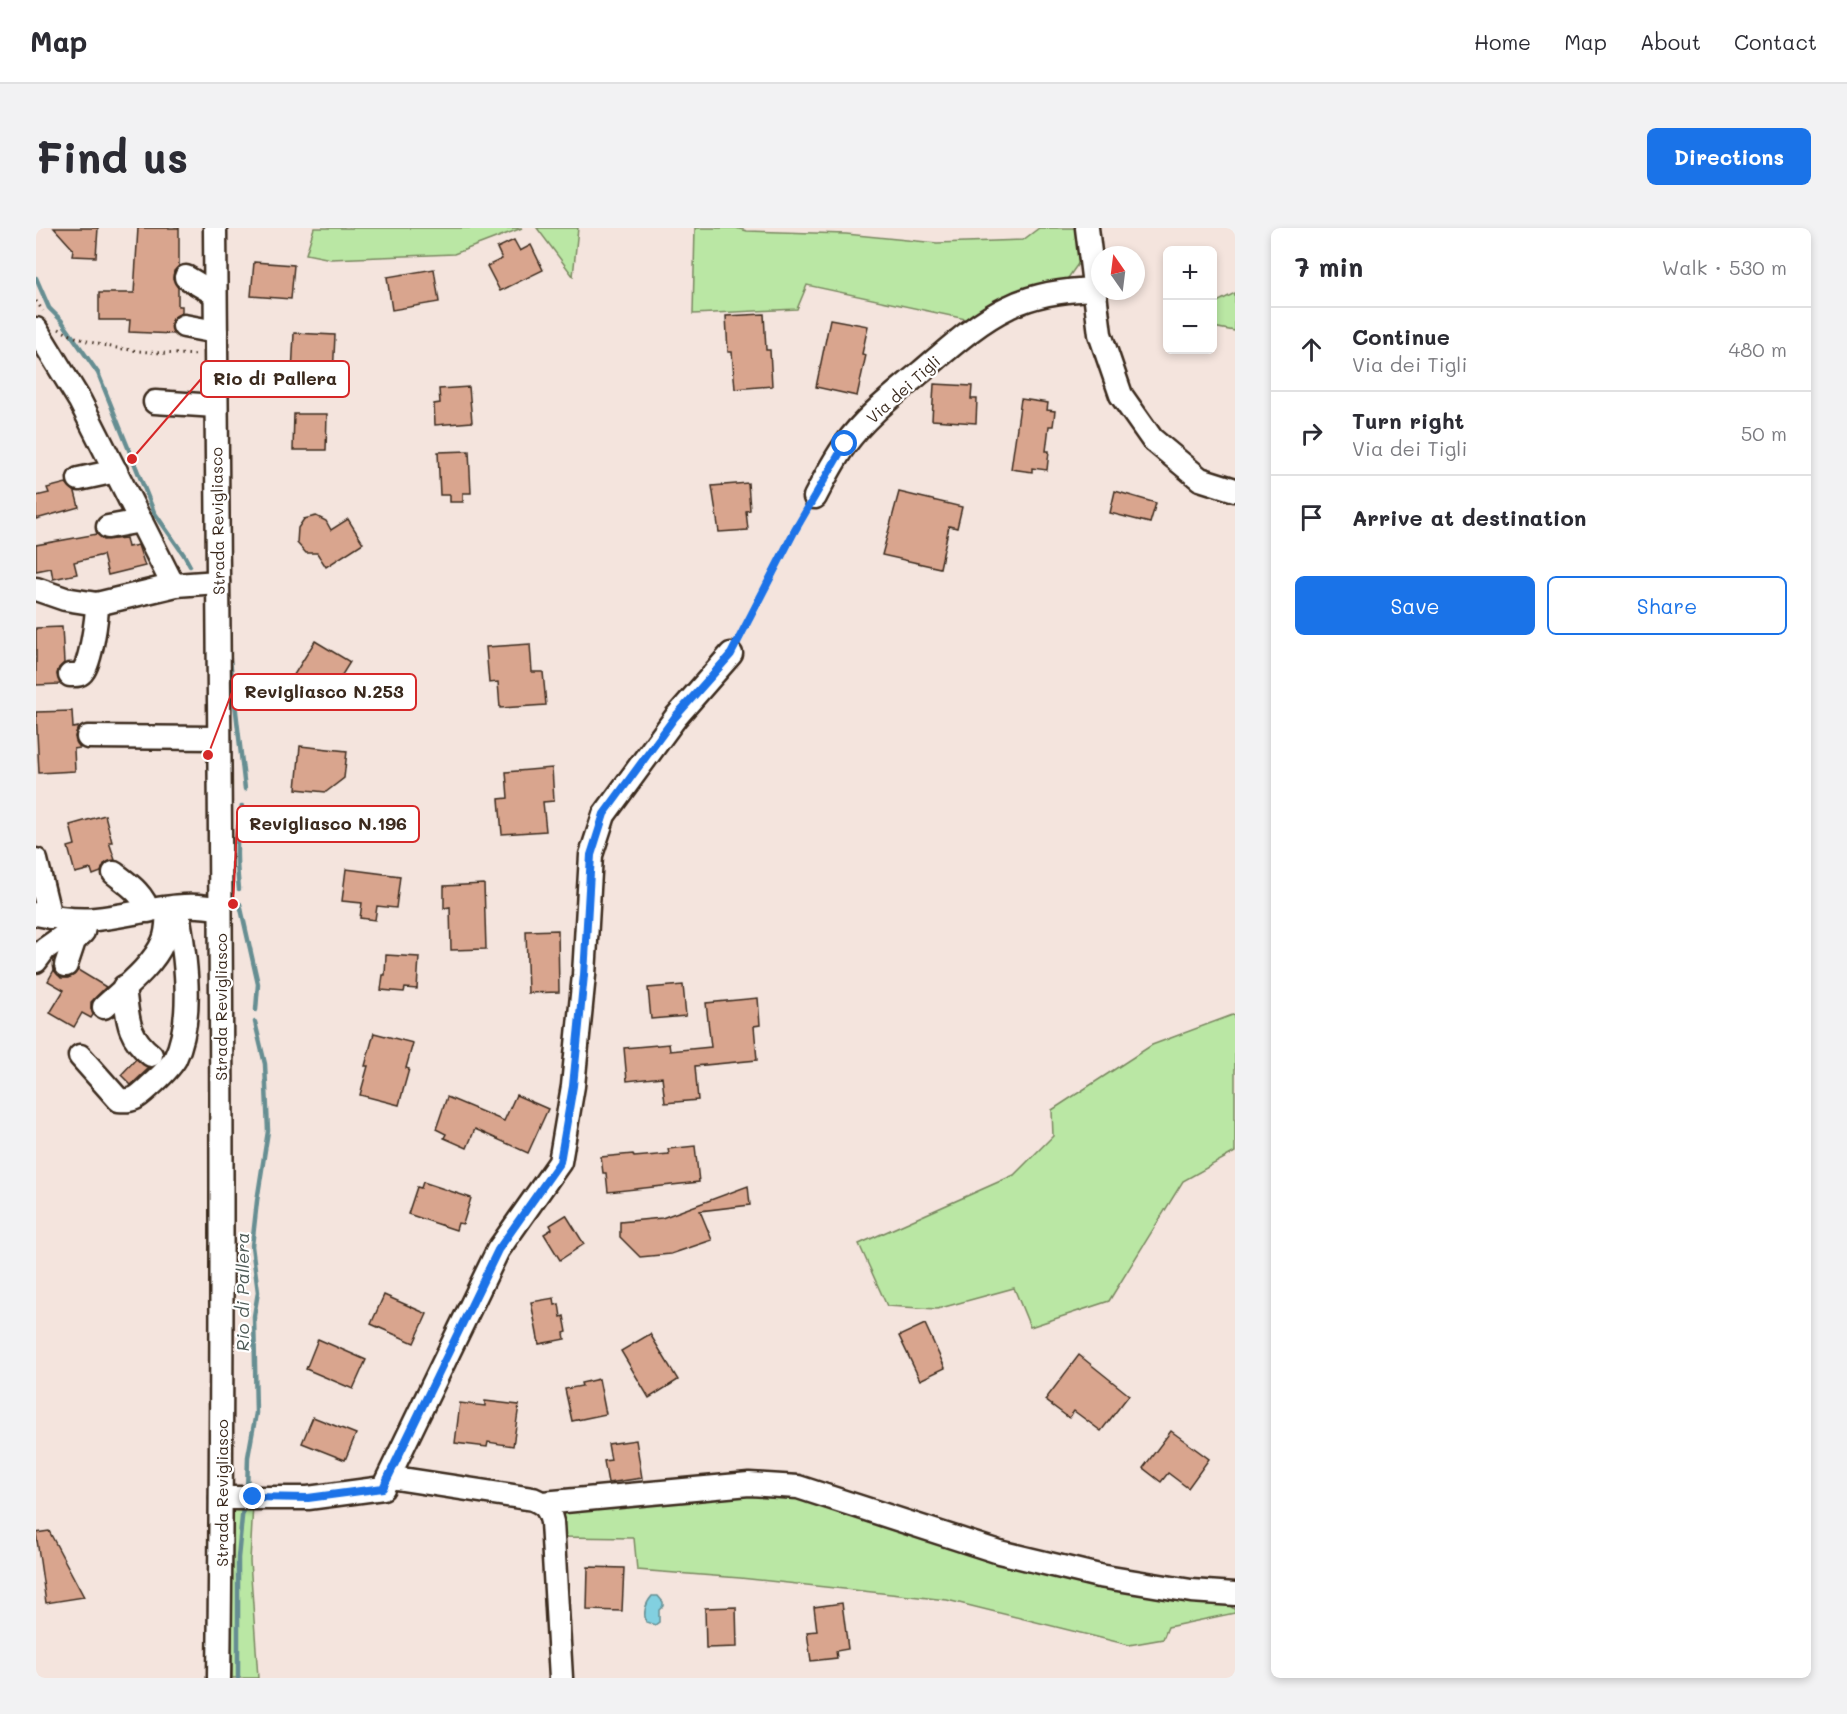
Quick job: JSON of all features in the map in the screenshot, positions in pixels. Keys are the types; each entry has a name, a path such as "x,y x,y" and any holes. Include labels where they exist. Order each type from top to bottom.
{"street":[{"name":"Strada Revigliasco","path":"215,228 219,738 221,1498 219,1678"},
{"path":"1088,228 1091,258"},
{"path":"186,277 215,294"},
{"name":"Via dei Tigli","path":"815,496 845,444 873,415 935,360 980,325 1010,306 1074,290 1091,289"},
{"path":"1095,300 1100,334 1121,395 1152,439 1200,479 1235,490"},
{"path":"46,324 42,350 80,401 170,579 176,585"},
{"path":"184,326 216,333"},
{"path":"155,402 216,406"},
{"path":"80,479 116,471"},
{"path":"108,527 141,521"},
{"path":"37,585 65,599 89,603 176,585 218,582"},
{"path":"70,675 79,674 84,670 93,638 89,603"},
{"path":"221,1498 308,1498 383,1488 498,1250 560,1162 573,1086 583,986 591,855 604,814 675,717 731,654"},
{"path":"88,736 219,738"},
{"path":"36,860 43,916 86,920 164,909 206,906 219,909"},
{"path":"80,1056 118,1100 129,1102 136,1099 174,1061 181,1044 185,1023 185,967 164,909 146,901 141,894 114,873"},
{"path":"104,1006 152,960 163,943 167,928 164,909"},
{"path":"36,961 45,949 86,920"},
{"path":"66,965 74,940 83,932 86,920"},
{"path":"124,987 130,1030 137,1044 151,1055"},
{"path":"389,1477 533,1499 543,1503 749,1484 798,1487 999,1552 1099,1576 1191,1591 1235,1594"},
{"path":"543,1503 549,1510 552,1522 561,1678"}],"path":[{"path":"36,301 46,324 81,339 147,353 216,356"},
{"path":"731,654 815,496"}],"green space":[{"path":"314,228 522,228 454,254 331,259 306,254"},
{"path":"537,228 578,228 573,276"},
{"path":"695,228 846,234 937,243 1023,240 1039,228 1075,228 1080,261 1066,281 970,320 807,285 797,309 693,314"},
{"path":"1235,293 1235,331 1217,328 1217,302"},
{"path":"1235,1014 1235,1152 1183,1181 1109,1301 1030,1327 1014,1288 937,1309 887,1306 859,1244 1014,1175 1053,1136 1052,1110 1152,1045"},
{"path":"795,1491 1224,1601 1235,1610 1235,1613 1168,1627 1163,1639 1129,1645 947,1600 740,1578 637,1570 634,1538 559,1537 556,1507"},
{"path":"232,1502 253,1503 250,1561 258,1678 232,1678"}],"water":[{"path":"652,1596 658,1596 663,1602 659,1610 659,1622 655,1625 646,1622 645,1615 646,1605"}],"building":[{"path":"54,228 98,228 96,257 72,256 73,249"},
{"path":"138,228 179,228 179,266 174,271 173,278 178,288 178,306 182,306 182,313 174,317 171,323 174,334 129,332 130,320 99,320 99,293 134,293"},
{"path":"514,240 520,251 531,245 543,270 500,291 487,266 502,259 497,248"},
{"path":"254,262 294,265 291,299 251,296"},
{"path":"434,269 439,302 392,310 387,277"},
{"path":"764,314 766,350 770,350 772,386 735,389 732,352 728,352 726,316"},
{"path":"830,319 868,326 862,354 866,355 857,396 816,387"},
{"path":"294,333 335,335 333,376 292,374"},
{"path":"934,384 972,386 971,399 977,399 976,423 932,420"},
{"path":"469,387 472,422 435,425 434,404 440,403 439,389"},
{"path":"1021,399 1048,403 1047,410 1055,411 1053,426 1049,426 1046,451 1049,451 1047,470 1032,468 1032,472 1011,469"},
{"path":"294,414 327,414 326,450 293,450"},
{"path":"469,451 471,493 463,493 463,502 450,502 450,495 440,495 438,452"},
{"path":"66,483 75,492 79,507 36,519 36,496 49,493 47,488"},
{"path":"748,483 750,510 746,511 748,530 719,532 712,486"},
{"path":"1115,491 1156,503 1150,523 1110,513"},
{"path":"899,492 962,507 957,528 949,526 940,568 882,555"},
{"path":"316,516 326,521 331,530 348,519 363,543 326,567 317,553 306,553 297,543 298,528 304,519"},
{"path":"97,534 104,540 126,538 128,547 138,545 145,566 108,575 103,555 74,562 77,574 53,579 51,568 36,571 36,545"},
{"path":"62,627 64,663 57,674 60,684 36,685 36,628"},
{"path":"315,641 350,662 327,699 292,678"},
{"path":"530,644 532,672 543,672 546,705 500,708 498,682 489,683 486,647"},
{"path":"72,711 73,728 78,727 75,737 80,748 74,749 75,771 39,773 36,712"},
{"path":"300,746 347,751 344,778 326,792 296,789"},
{"path":"552,768 554,801 543,802 546,831 502,834 499,799 508,798 506,772"},
{"path":"105,815 112,842 109,842 115,860 104,864 101,872 93,875 91,869 75,873 68,847 75,845 70,825"},
{"path":"346,869 400,876 396,908 377,906 375,920 360,918 362,903 342,901"},
{"path":"484,884 486,949 451,950 450,907 444,908 444,886"},
{"path":"558,930 559,992 528,993 526,931"},
{"path":"386,955 419,957 417,989 405,988 404,992 381,990 383,975 385,975"},
{"path":"54,970 61,978 68,978 78,970 106,987 91,1002 93,1015 91,1018 82,1013 74,1027 50,1013 64,990 48,981"},
{"path":"683,985 686,1016 651,1019 648,988"},
{"path":"758,998 760,1025 754,1026 757,1060 695,1066 698,1100 665,1103 662,1077 627,1081 624,1048 669,1044 670,1051 711,1047 706,1003"},
{"path":"374,1033 413,1043 406,1068 409,1069 399,1105 360,1095"},
{"path":"136,1059 149,1068 131,1085 121,1075"},
{"path":"516,1095 548,1109 528,1153 475,1129 467,1148 444,1138 446,1134 436,1129 447,1097 504,1121"},
{"path":"695,1146 699,1182 608,1192 601,1157 669,1154 668,1149"},
{"path":"423,1182 471,1198 463,1224 458,1223 456,1230 408,1214 417,1187 421,1188"},
{"path":"748,1186 750,1205 700,1211 712,1240 671,1254 640,1257 620,1237 620,1222 662,1218"},
{"path":"566,1215 584,1244 560,1260 544,1234 552,1229 550,1225"},
{"path":"384,1295 427,1314 414,1343 371,1324"},
{"path":"554,1298 555,1305 559,1304 561,1317 564,1316 567,1332 564,1333 565,1339 539,1344 531,1302"},
{"path":"925,1324 945,1368 920,1380 899,1336"},
{"path":"650,1334 678,1380 649,1398 621,1351"},
{"path":"318,1339 366,1360 353,1389 306,1369"},
{"path":"1079,1355 1129,1395 1101,1431 1074,1411 1069,1418 1045,1400"},
{"path":"599,1379 606,1414 572,1421 565,1389 582,1386 581,1383"},
{"path":"485,1401 519,1405 513,1446 488,1442 487,1447 455,1443 460,1403 485,1406"},
{"path":"313,1417 356,1434 345,1460 302,1443"},
{"path":"1171,1431 1209,1459 1188,1488 1168,1473 1161,1482 1143,1468"},
{"path":"636,1440 642,1478 608,1483 604,1461 611,1460 608,1444"},
{"path":"49,1531 84,1597 46,1603 36,1533"},
{"path":"588,1567 624,1568 622,1611 587,1610"},
{"path":"842,1603 848,1649 836,1651 837,1658 811,1661 807,1632 817,1631 814,1607"},
{"path":"736,1607 737,1647 706,1648 705,1608"}],"waterway":[{"name":"Rio di Pallera","path":"36,278 49,308 61,320 98,373 154,512 190,566"},
{"name":"Rio di Pallera","path":"229,651 245,789"},
{"name":"Rio di Pallera","path":"239,889 237,847 242,806"},
{"name":"Rio di Pallera","path":"240,904 258,984 256,1010"},
{"name":"Rio di Pallera","path":"247,1492 248,1457 256,1413 254,1316 258,1292 252,1246 268,1131 265,1064 255,1022"},
{"name":"Rio di Pallera","path":"238,1678 238,1558 243,1507"}],"place":[{"name":"Rio di Pallera","path":"132,459"},
{"name":"Revigliasco N.253","path":"208,755"},
{"name":"Revigliasco N.196","path":"233,904"}],"route":[{"path":"253,1497 308,1498 383,1488 498,1250 560,1162 573,1086 584,975 591,855 604,814 675,717 731,654 794,532 845,444"}]}
